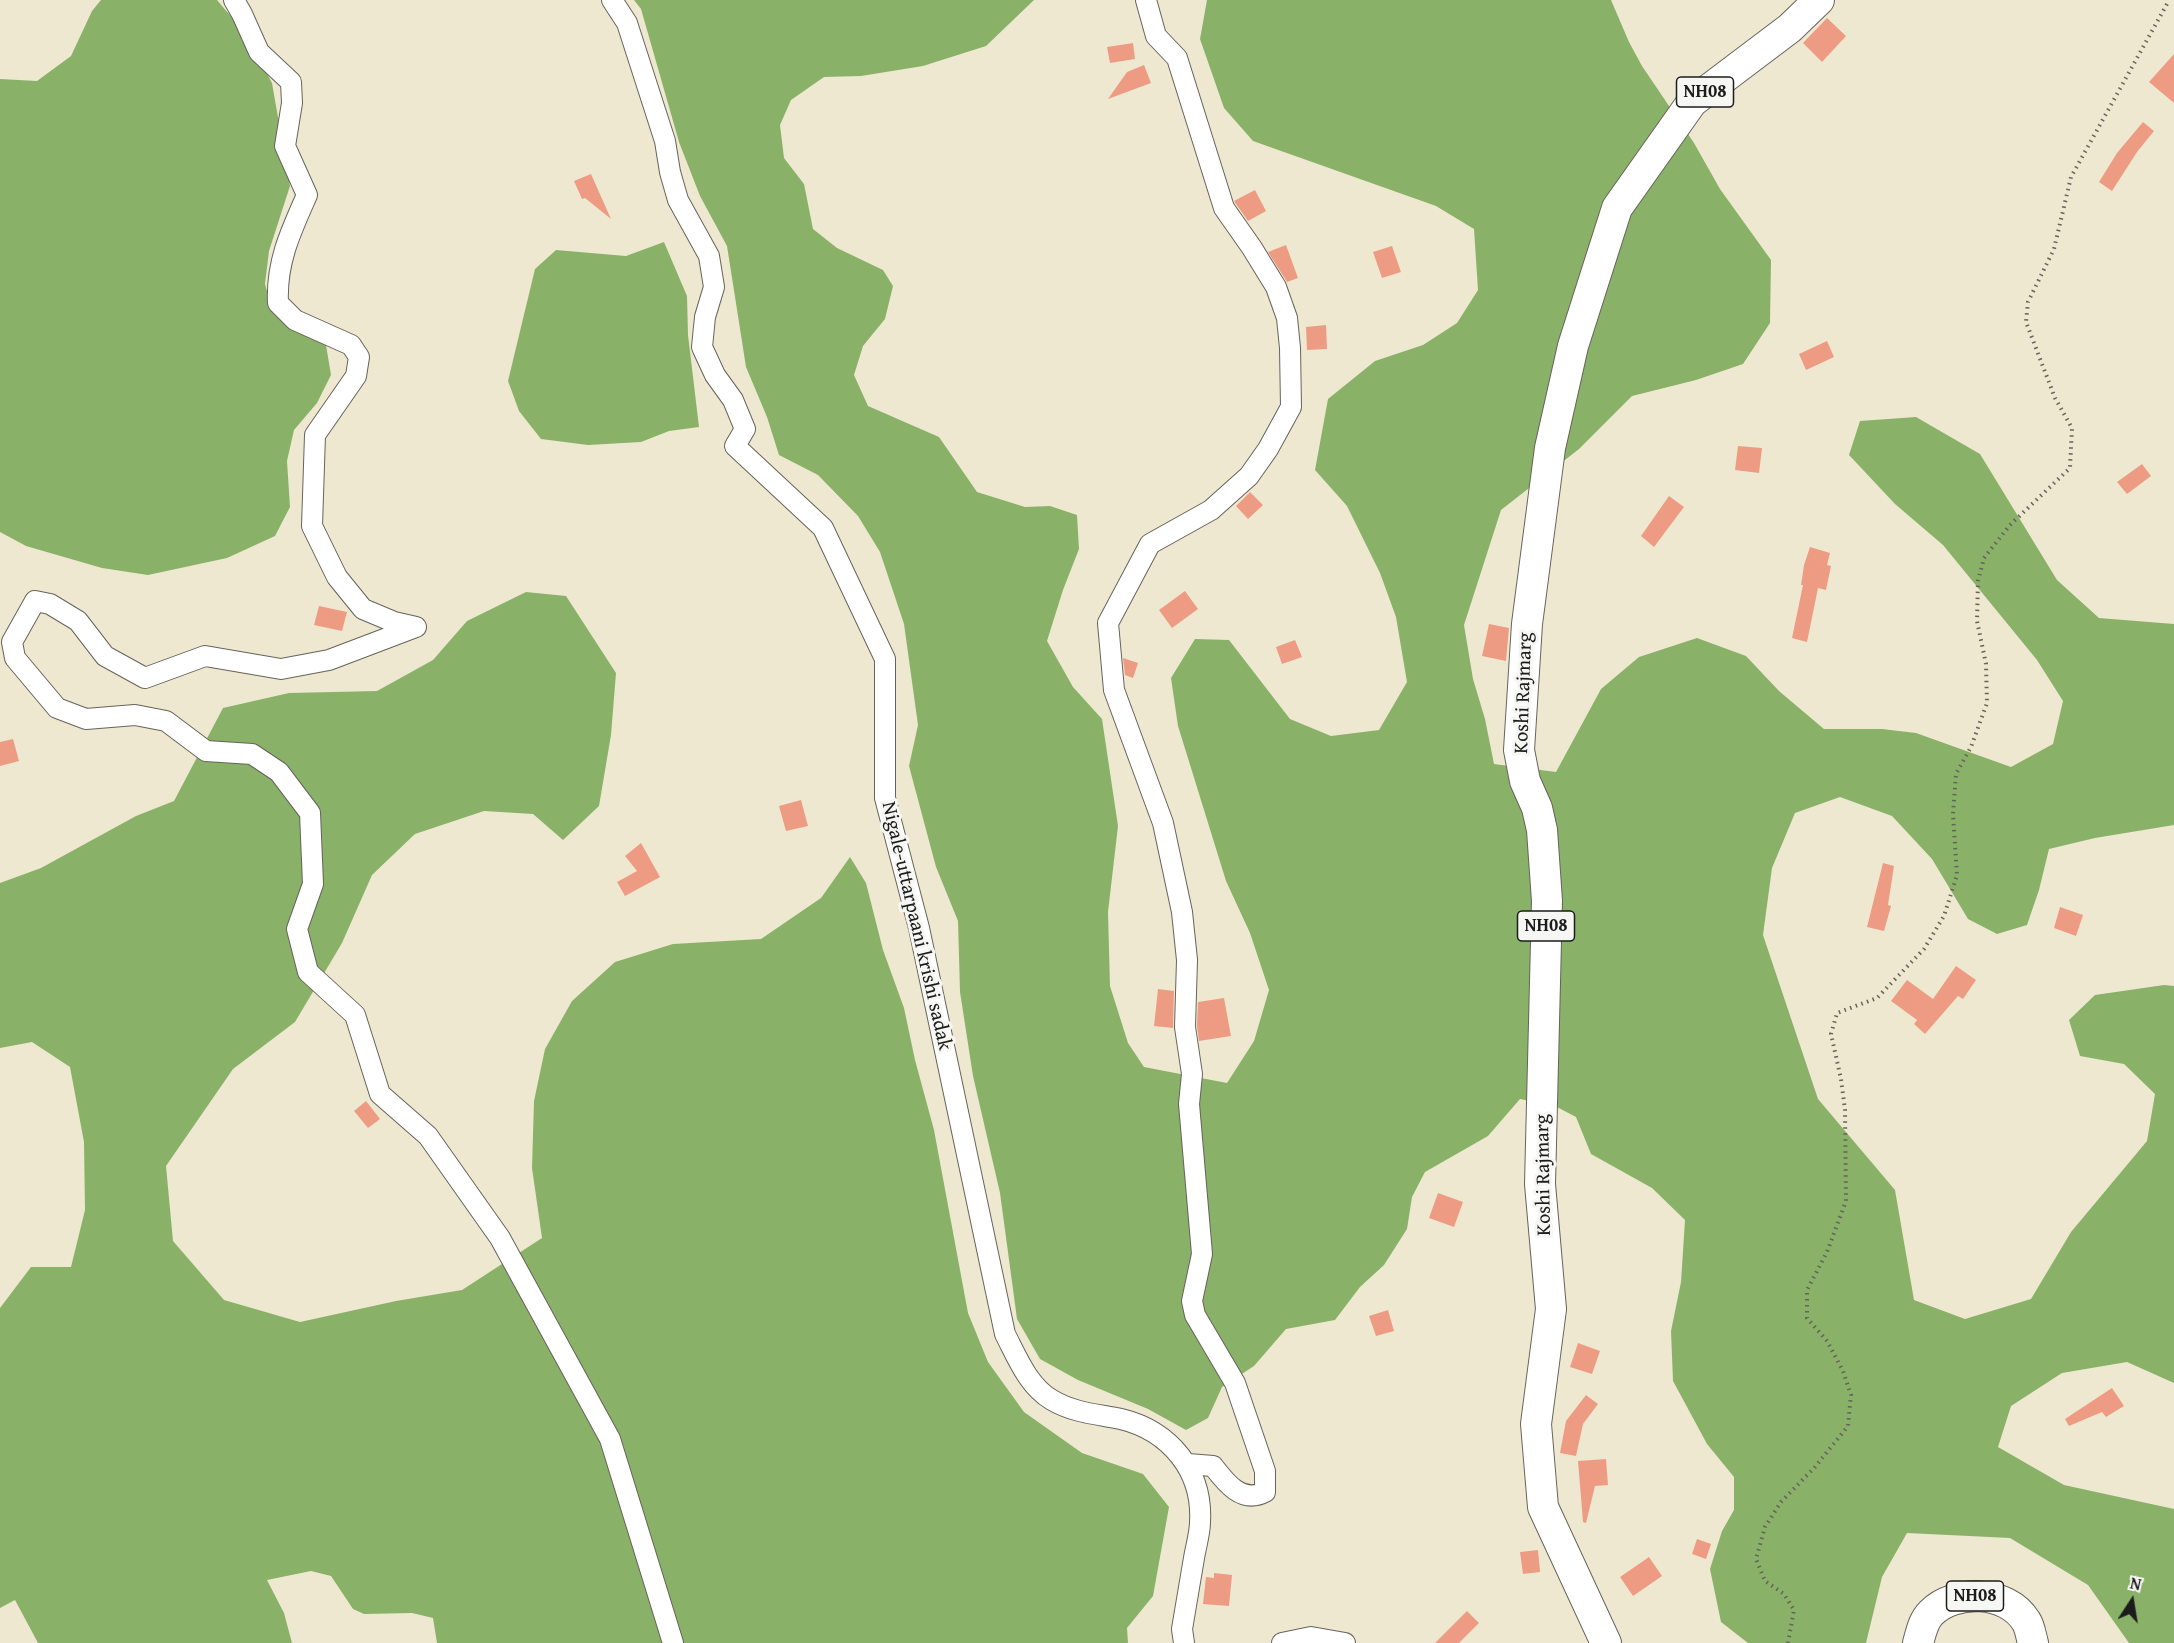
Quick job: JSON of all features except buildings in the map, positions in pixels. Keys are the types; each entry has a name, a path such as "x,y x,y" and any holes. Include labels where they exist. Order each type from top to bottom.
{"main road":[{"name":"Koshi Rajmarg","path":"1606,1643 1543,1507 1536,1424 1551,1309 1540,1184 1547,901 1542,830 1537,808 1525,781 1519,750 1527,624 1550,448 1572,346 1617,208 1692,102 1790,28 1820,0"},
{"name":"NH08","path":"1918,1643 1930,1614 1943,1604 1959,1598 1976,1596 1995,1599 2018,1612 2027,1622 2033,1643"}],"street":[{"path":"234,0 259,52 291,82 292,104 285,146 307,195 287,239 277,281 278,303 295,320 351,345 359,357 356,376 315,435 312,526 337,578 363,609 393,622 416,627 329,660 280,669 205,656 146,678 105,656 78,621 50,604 35,601 12,642 15,658 57,708 86,719 135,716 166,721 206,752 252,754 279,772 310,813 313,884 297,929 308,972 355,1015 380,1094 428,1136 500,1238 610,1439 672,1643"},
{"name":"Nigale-uttarpaani krishi sadak","path":"612,0 627,23 666,141 670,172 678,200 709,256 714,287 705,317 702,347 715,375 733,400 745,429 735,446 824,528 885,659 885,798 919,928 1005,1334 1028,1378 1050,1399 1075,1411 1124,1420 1152,1432 1173,1447 1188,1464 1197,1486 1201,1521 1182,1629 1184,1643"},
{"path":"1146,0 1156,36 1177,58 1224,208 1276,287 1287,318 1290,348 1291,407 1268,449 1249,476 1211,510 1150,544 1108,623 1114,690 1163,823 1182,912 1187,960 1185,1027 1192,1074 1189,1104 1202,1254 1192,1301 1195,1315 1235,1383 1265,1471 1265,1492 1258,1496 1237,1492 1229,1486 1213,1466 1188,1464"},
{"path":"1282,1643 1311,1637 1345,1643"}],"path":[{"path":"1788,1643 1794,1610 1784,1594 1765,1581 1756,1559 1765,1527 1781,1502 1815,1467 1848,1426 1851,1395 1843,1371 1827,1341 1807,1318 1807,1290 1827,1252 1846,1201 1845,1110 1831,1034 1837,1013 1877,998 1924,949 1944,916 1957,875 1953,814 1956,774 1971,747 1987,703 1986,664 1977,621 1978,581 1984,558 2010,525 2070,468 2072,428 2055,398 2026,322 2028,302 2054,249 2071,177 2167,4"}],"green space":[{"path":"101,0 217,0 245,33 272,83 290,186 269,251 265,284 270,302 326,345 331,375 317,403 294,430 287,461 290,507 275,536 227,558 148,575 102,568 26,546 0,532 0,79 37,81 71,56 92,11"},
{"path":"634,0 1034,0 986,46 923,66 861,76 824,77 791,100 780,125 784,158 804,184 813,229 837,248 883,270 893,286 885,319 863,346 854,375 868,406 939,437 977,492 1025,507 1050,506 1077,515 1079,549 1047,641 1073,687 1102,719 1118,826 1108,912 1110,986 1128,1043 1144,1067 1227,1083 1254,1041 1269,990 1250,933 1226,881 1178,726 1171,678 1195,639 1229,640 1290,719 1331,736 1379,730 1407,682 1396,617 1380,573 1347,506 1315,470 1328,399 1375,361 1423,345 1457,323 1478,290 1474,229 1436,206 1253,141 1224,108 1200,39 1207,0 1611,0 1642,66 1694,143 1720,189 1771,260 1770,323 1743,364 1696,380 1632,396 1579,449 1501,510 1464,625 1473,679 1485,719 1494,764 1556,772 1601,689 1639,657 1697,638 1746,656 1779,691 1824,729 1882,729 1916,733 2011,767 2053,744 2063,701 2037,660 1943,545 1895,504 1849,455 1860,421 1916,417 1980,454 2057,580 2099,618 2174,624 2174,825 2095,838 2049,849 2027,925 1997,934 1968,919 1932,859 1892,816 1840,797 1795,813 1772,868 1763,935 1818,1099 1895,1190 1914,1300 1965,1319 2031,1299 2071,1232 2147,1141 2155,1094 2124,1064 2080,1056 2069,1020 2095,995 2164,985 2174,986 2174,1383 2127,1362 2062,1373 2011,1406 1998,1447 2064,1485 2174,1509 2174,1643 2129,1643 2088,1585 2010,1538 1907,1533 1882,1577 1866,1643 1748,1643 1721,1622 1710,1569 1722,1531 1734,1510 1734,1477 1707,1444 1673,1381 1671,1331 1681,1282 1685,1220 1652,1188 1591,1154 1576,1117 1555,1106 1520,1099 1488,1136 1425,1172 1412,1197 1407,1229 1384,1265 1360,1287 1335,1320 1286,1329 1254,1366 1222,1387 1208,1418 1186,1430 1148,1409 1078,1380 1040,1359 1017,1319 1000,1193 973,1076 960,992 958,921 936,867 909,766 918,725 904,624 880,552 858,516 818,475 779,455 767,417 746,367 727,246 700,196 679,142 641,9"},
{"path":"664,242 687,296 688,335 699,427 669,431 641,442 588,445 541,439 519,411 508,381 535,269 556,250 626,256"},
{"path":"526,592 566,596 616,673 611,735 599,806 563,840 533,814 484,811 415,834 372,875 342,943 295,1022 233,1069 166,1166 173,1241 224,1300 300,1322 396,1301 462,1290 542,1238 532,1168 534,1101 545,1049 572,1001 615,962 673,944 761,939 821,898 850,857 866,883 883,950 904,1008 934,1130 968,1313 988,1362 1024,1412 1082,1453 1143,1474 1169,1507 1153,1596 1127,1628 1128,1643 437,1643 433,1618 412,1613 364,1614 353,1609 331,1576 311,1571 267,1580 284,1613 292,1643 38,1643 15,1600 0,1608 0,1308 31,1267 71,1267 85,1210 84,1142 70,1067 32,1042 0,1048 0,883 41,868 136,816 174,801 223,708 289,693 377,691 433,660 467,621"}]}
